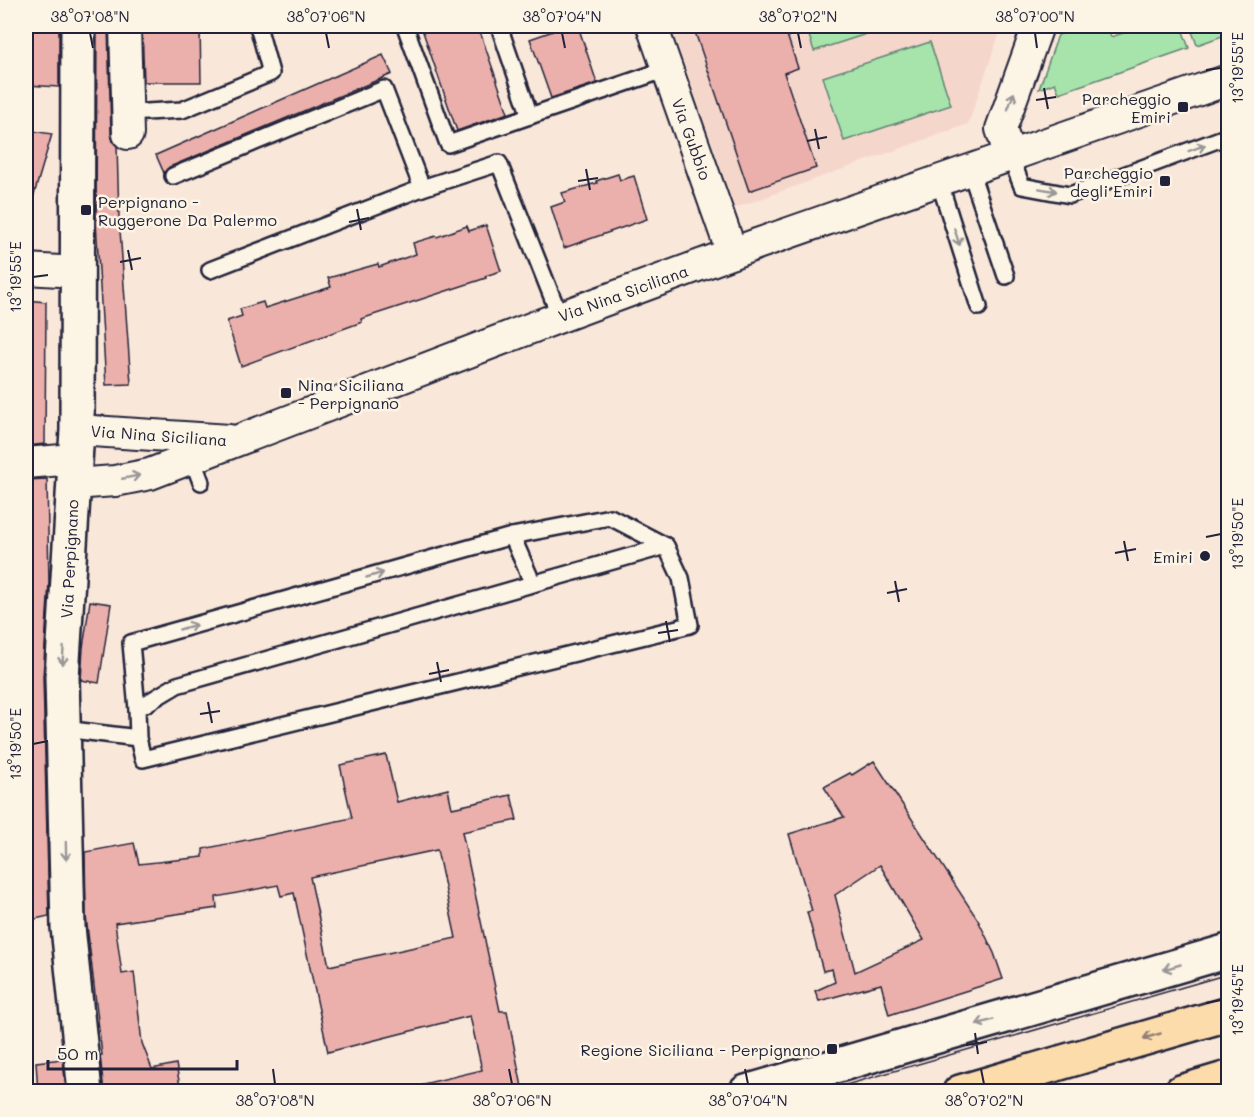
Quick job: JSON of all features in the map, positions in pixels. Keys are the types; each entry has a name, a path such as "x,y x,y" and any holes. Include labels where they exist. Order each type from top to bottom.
{"main road":[{"path":"960,1092 1228,1014"},
{"path":"1181,1092 1228,1078"}],"street":[{"name":"Via Perpignano","path":"78,26 75,458 62,677 68,927 85,1092"},
{"path":"126,26 128,124"},
{"name":"Via Gubbio","path":"652,26 732,253"},
{"path":"1010,156 1001,129 1038,26"},
{"name":"Via Nina Siciliana","path":"75,458 115,481 150,474 197,470 240,440 560,316 732,253 1228,80"},
{"path":"26,269 76,272"},
{"name":"Via Nina Siciliana","path":"75,458 240,440"},
{"path":"26,464 75,458"},
{"path":"746,1092 1228,951"}],"lane":[{"path":"128,124 182,110 271,73 258,26"},
{"path":"405,26 448,144 667,69"},
{"path":"499,26 530,116"},
{"path":"173,176 384,89 422,188"},
{"path":"1010,156 1022,186 1070,195 1228,136"},
{"path":"210,270 422,188 499,163 560,316"},
{"path":"970,170 1006,276"},
{"path":"939,181 979,307"},
{"path":"610,517 666,546 681,578 690,625 143,759 138,738 131,643 512,537 610,517"},
{"path":"512,537 533,584"},
{"path":"137,709 177,685 666,546"},
{"path":"64,729 138,738"}],"shaded area":[{"path":"671,26 1002,26 968,124 735,208"}],"green space":[{"path":"806,26 891,26 814,51"},
{"path":"1085,26 1108,26 1111,37 1144,26 1181,26 1189,48 1059,93 1055,83 1039,89 1058,35"},
{"path":"1190,26 1228,26 1228,34 1197,45"},
{"path":"930,42 951,105 844,141 823,77"}],"building":[{"path":"26,26 59,26 59,87 26,85"},
{"path":"97,26 108,26 111,134 117,146 119,216 131,384 106,385 96,221"},
{"path":"142,26 200,26 201,82 144,82"},
{"path":"421,26 478,26 508,113 457,131"},
{"path":"551,26 578,26 597,83 551,98 530,39 553,31"},
{"path":"693,26 784,26 798,68 784,73 816,168 749,191"},
{"path":"383,55 392,74 169,167 164,173 156,155"},
{"path":"26,130 52,134 30,208 26,207"},
{"path":"618,174 620,180 634,176 647,219 564,248 551,207 565,202 562,193"},
{"path":"486,225 501,271 361,319 362,322 241,366 227,321 242,316 240,309 263,302 265,308 331,287 328,278 378,264 379,267 416,254 413,243 467,226 469,231"},
{"path":"26,300 46,302 45,444 26,446"},
{"path":"47,479 49,582 43,677 49,916 26,921 26,480"},
{"path":"90,601 111,604 99,683 81,680"},
{"path":"386,755 397,802 448,789 452,808 511,795 517,820 462,832 500,1011 507,1011 523,1092 424,1092 423,1084 482,1070 470,1016 328,1052 294,893 281,896 278,885 216,897 217,908 115,923 122,974 134,972 142,1043 152,1069 176,1064 181,1092 104,1092 86,916 85,852 134,843 139,864 203,857 203,849 352,818 340,765","holes":["437,850 456,938 329,966 310,877"]},
{"path":"874,761 978,920 994,953 1003,979 889,1015 881,984 819,1001 815,991 835,982 832,969 823,971 807,912 812,911 789,834 844,817 824,787 850,773 852,775","holes":["880,865 924,940 855,972 835,895"]},
{"path":"63,1059 66,1092 38,1092 36,1062"}],"tram line":[{"path":"822,1092 1228,974"}],"place":[{"name":"Parcheggio Emiri","path":"1183,107"},
{"name":"Parcheggio degli Emiri","path":"1165,181"},
{"name":"Perpignano - Ruggerone Da Palermo","path":"86,210"},
{"name":"Nina Siciliana - Perpignano","path":"286,393"},
{"name":"Emiri","path":"1205,556"},
{"name":"Regione Siciliana - Perpignano","path":"832,1049"}]}
